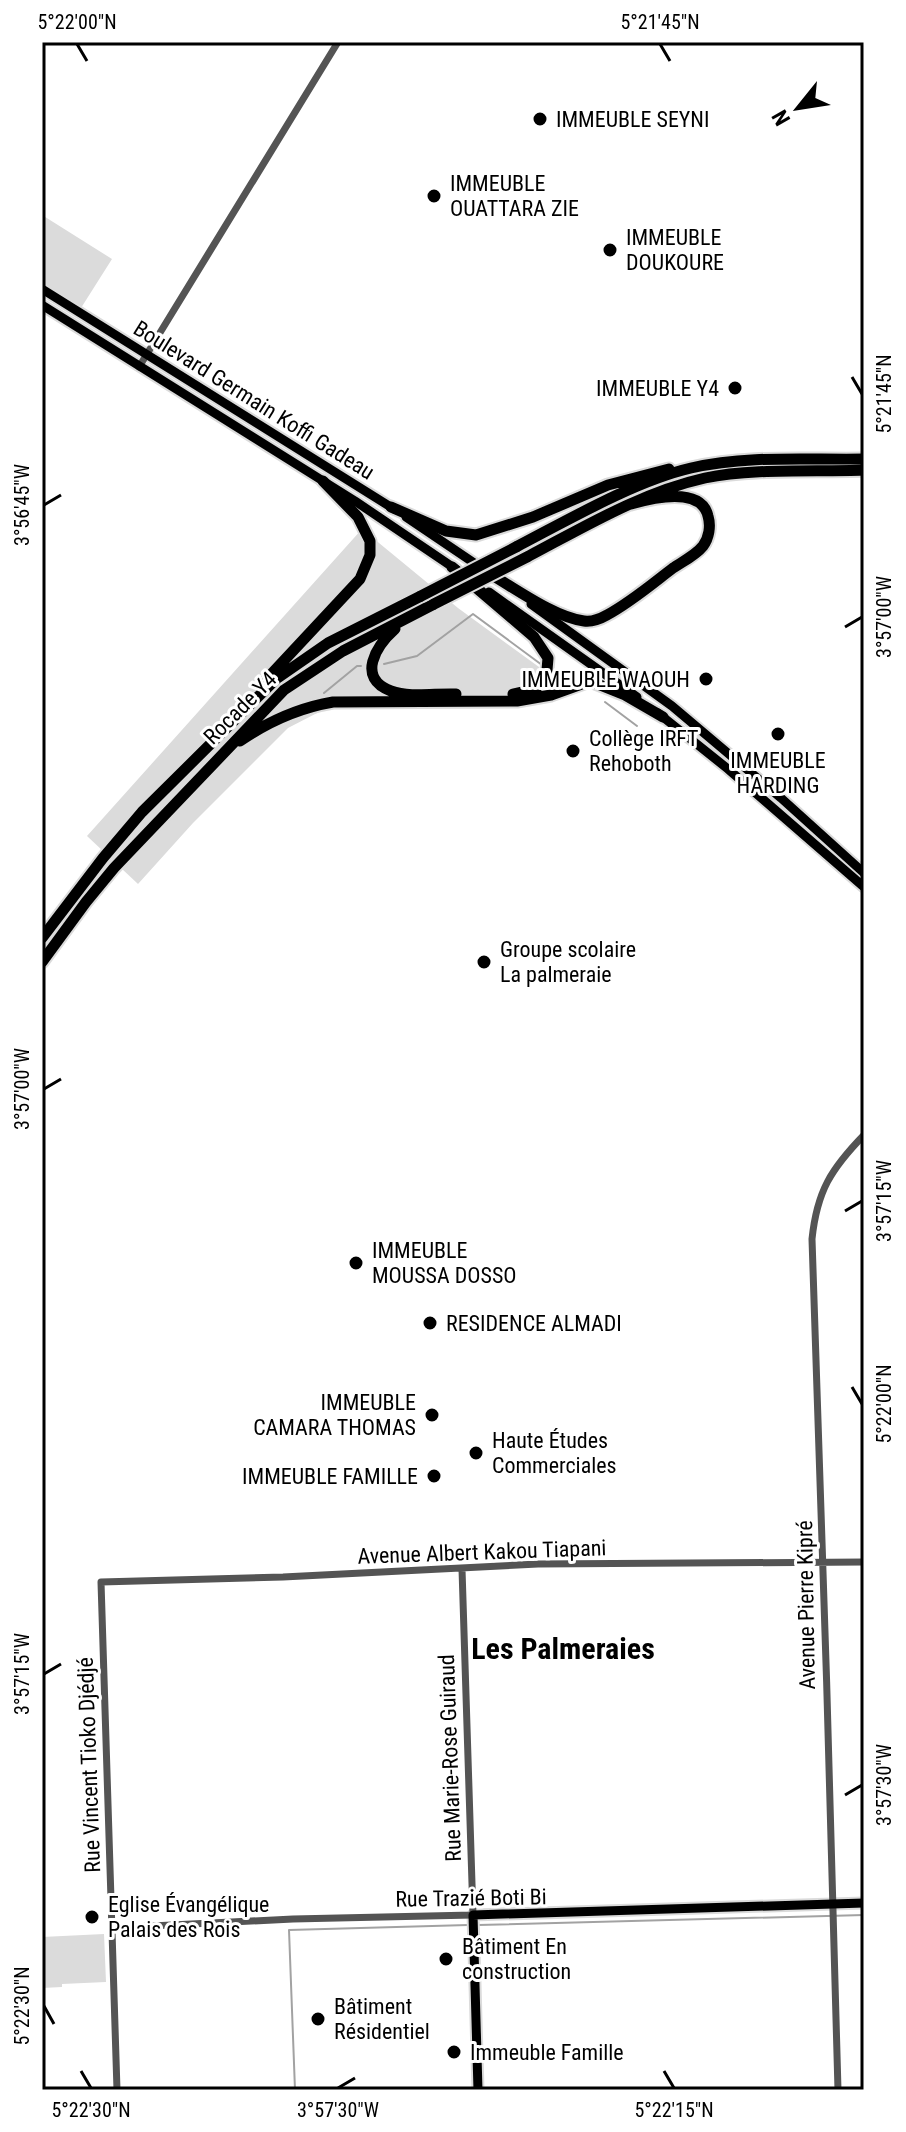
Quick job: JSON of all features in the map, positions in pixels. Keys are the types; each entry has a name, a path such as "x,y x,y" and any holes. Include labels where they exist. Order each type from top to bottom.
{"highway":[{"path":"391,507 446,531 476,535 533,517 620,481 670,469 742,462 864,459"},
{"name":"Rocade Y4","path":"42,938 142,812 226,726 299,661 328,643 516,547 650,482 690,468"},
{"path":"631,504 670,487 709,477 864,470"},
{"path":"226,726 339,603 365,570 370,555 366,530 358,517 323,481"},
{"path":"485,571 560,613 580,621 597,620 698,550 708,535 710,520 706,509 694,500 678,496 631,504"},
{"name":"Rocade Y4","path":"42,962 114,868 263,711 307,673 434,604 631,504"},
{"path":"415,614 382,641 374,654 374,674 379,683 390,690 403,693 521,694 535,689 544,679 548,658 542,646 452,567"},
{"path":"212,765 265,724 306,706 333,702 517,701 551,695 590,681 625,695 663,717"}],"main road":[{"name":"Boulevard Germain Koffi Gadeau","path":"42,289 391,507 485,571"},
{"name":"Boulevard Germain Koffi Gadeau","path":"42,305 355,501 452,567"},
{"path":"452,567 663,717 864,887"},
{"path":"485,571 672,706 864,873"},
{"name":"Rue Trazié Boti Bi","path":"473,1915 864,1903"},
{"name":"Rue Marie-Rose Guiraud","path":"473,1915 478,2090"}],"street":[{"path":"139,367 338,42"},
{"name":"Avenue Pierre Kipré","path":"838,2090 825,1563 812,1254 814,1221 822,1189 829,1175 864,1135"},
{"name":"Avenue Albert Kakou Tiapani","path":"101,1582 538,1564 864,1562"},
{"name":"Rue Marie-Rose Guiraud","path":"462,1569 473,1915"},
{"name":"Rue Vincent Tioko Djédjé","path":"101,1582 117,2090"},
{"name":"Rue Trazié Boti Bi","path":"112,1928 293,1919 473,1915"}],"shaded area":[{"path":"42,215 112,259 81,308 42,282"},
{"path":"362,529 458,608 539,667 540,671 514,698 348,697 288,728 193,823 138,884 87,836"},
{"path":"104,1934 106,1982 42,1988 42,1937"}],"waterway":[{"path":"384,664 417,656 473,614 542,665"},
{"path":"324,693 361,666"},
{"path":"605,702 637,726"},
{"path":"478,1925 864,1915"},
{"path":"295,2090 289,1930 468,1925"}],"place":[{"name":"IMMEUBLE SEYNI","path":"540,119"},
{"name":"IMMEUBLE OUATTARA ZIE","path":"434,196"},
{"name":"IMMEUBLE DOUKOURE","path":"610,250"},
{"name":"IMMEUBLE Y4","path":"735,388"},
{"name":"IMMEUBLE WAOUH","path":"706,679"},
{"name":"IMMEUBLE HARDING","path":"778,734"},
{"name":"Collège IRFT Rehoboth","path":"573,751"},
{"name":"Groupe scolaire La palmeraie","path":"484,962"},
{"name":"IMMEUBLE MOUSSA DOSSO","path":"356,1263"},
{"name":"RESIDENCE ALMADI","path":"430,1323"},
{"name":"IMMEUBLE CAMARA THOMAS","path":"432,1415"},
{"name":"Haute Études Commerciales","path":"476,1453"},
{"name":"IMMEUBLE FAMILLE","path":"434,1476"},
{"name":"Eglise Évangélique Palais des Rois","path":"92,1917"},
{"name":"Bâtiment En construction","path":"446,1959"},
{"name":"Bâtiment Résidentiel","path":"318,2019"},
{"name":"Immeuble Famille","path":"454,2052"}],"district":[{"name":"Les Palmeraies","path":"563,1648"}]}
